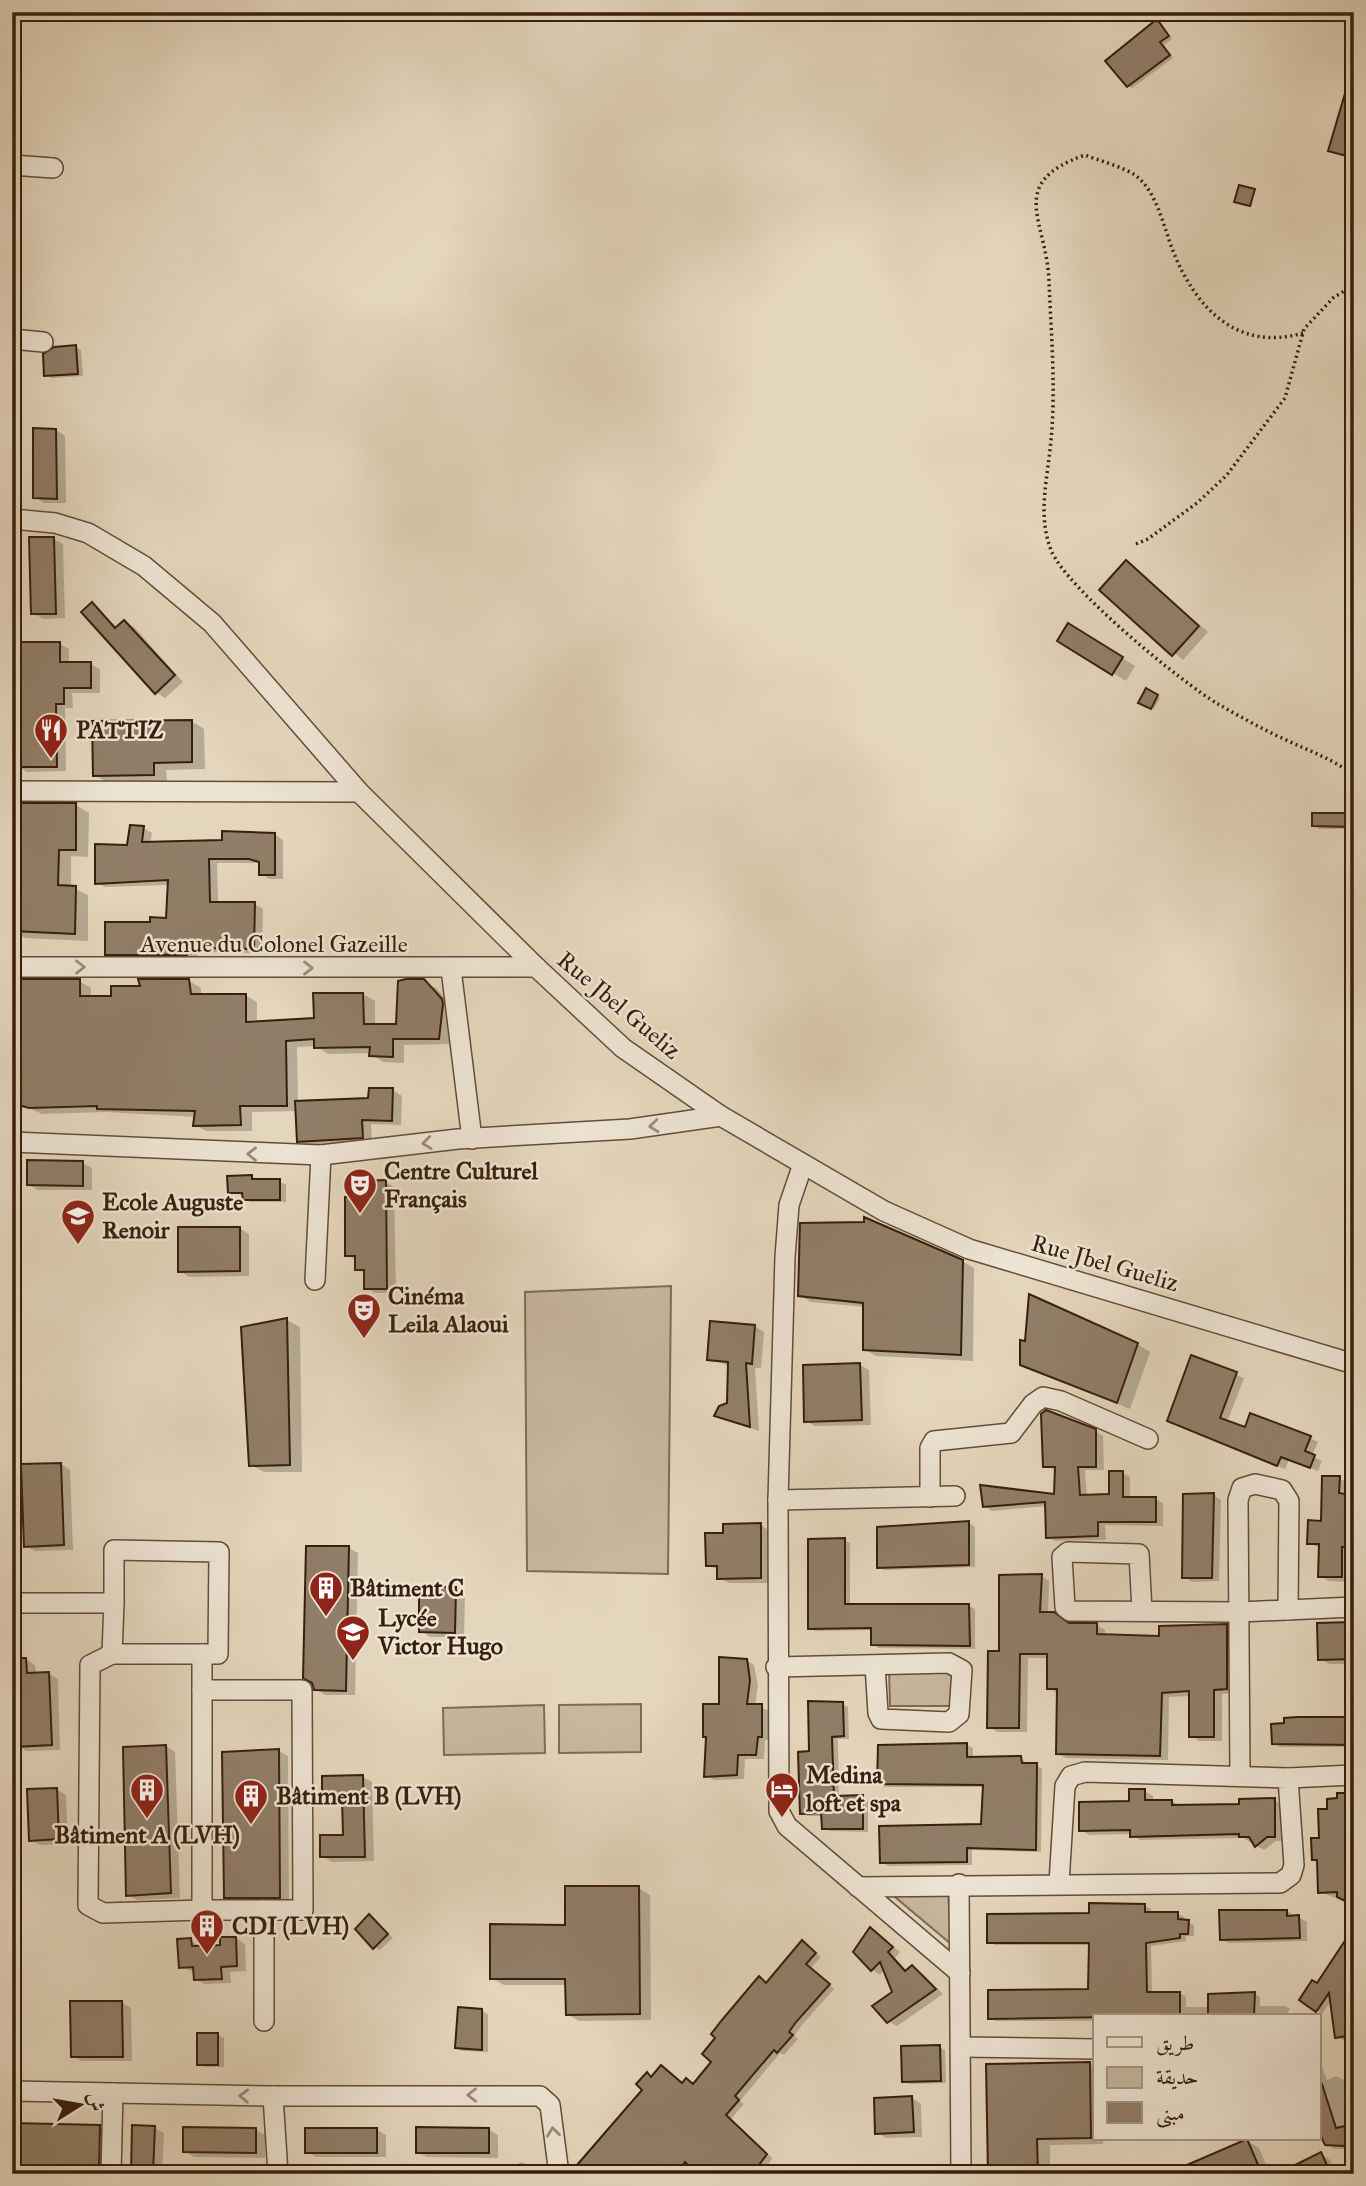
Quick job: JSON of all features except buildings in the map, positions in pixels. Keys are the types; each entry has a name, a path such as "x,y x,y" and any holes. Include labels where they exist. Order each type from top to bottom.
{"street":[{"path":"12,165 53,168"},
{"path":"12,339 43,342"},
{"name":"Rue Jbel Gueliz","path":"12,520 55,523 88,533 144,566 212,622 359,792 536,967 623,1048 721,1116 884,1211 969,1249 1354,1364"},
{"path":"12,792 359,792"},
{"name":"Avenue du Colonel Gazeille","path":"12,967 536,967"},
{"path":"451,969 472,1139"},
{"path":"12,1142 321,1155 472,1139 630,1129 721,1116"},
{"path":"315,1280 321,1155"},
{"path":"803,1164 789,1205 788,1218 778,1500 778,1801 782,1820 960,1973"},
{"path":"930,1497 930,1448 934,1441 1011,1433 1033,1404 1043,1397 1061,1401 1148,1439"},
{"path":"1240,1775 1238,1493 1247,1485 1255,1484 1282,1490 1289,1501 1288,1610"},
{"path":"778,1500 955,1496"},
{"path":"113,1654 114,1550 219,1552 218,1654 113,1654 90,1665 88,1905 103,1913 303,1910 302,1690 202,1690"},
{"path":"1142,1611 1139,1554 1064,1554 1067,1609 1142,1611 1240,1612 1354,1607"},
{"path":"12,1603 114,1603"},
{"path":"202,1654 202,1910"},
{"path":"776,1667 949,1663 960,1666 962,1670 959,1714 949,1721 881,1719 878,1713 875,1665"},
{"path":"1059,1883 1065,1786 1071,1776 1085,1772 1288,1778 1353,1775"},
{"path":"858,1887 1280,1883 1291,1875 1294,1865 1288,1778"},
{"path":"959,1884 961,2174"},
{"path":"264,1910 264,2021"},
{"path":"962,2047 1093,2049"},
{"path":"12,2091 273,2096 540,2096 550,2105 559,2174"},
{"path":"111,2174 113,2093"},
{"path":"273,2096 278,2174"}],"path":[{"path":"1303,333 1282,339 1258,338 1214,318 1185,275 1149,192 1135,176 1085,155 1063,163 1040,181 1035,207 1049,271 1052,344 1052,440 1043,508 1051,552 1089,600 1216,703 1284,740 1331,758 1354,775"},
{"path":"1136,544 1197,503 1226,476 1285,398 1303,333 1333,298 1354,285"}],"green space":[{"path":"671,1286 668,1574 527,1571 525,1292"},
{"path":"953,1667 953,1706 890,1706 889,1668"},
{"path":"641,1704 641,1752 559,1753 559,1705"},
{"path":"544,1705 545,1753 444,1755 443,1708"},
{"path":"948,1889 951,1944 889,1892"}],"place":[{"name":"PATTIZ","path":"51,760"},
{"name":"Centre Culturel Français","path":"360,1215"},
{"name":"Ecole Auguste Renoir","path":"78,1246"},
{"name":"Cinéma Leila Alaoui","path":"364,1340"},
{"name":"Bâtiment C","path":"326,1618"},
{"name":"Lycée Victor Hugo","path":"353,1662"},
{"name":"Medina loft et spa","path":"782,1819"},
{"name":"Bâtiment A (LVH)","path":"147,1820"},
{"name":"Bâtiment B (LVH)","path":"251,1826"},
{"name":"CDI (LVH)","path":"207,1956"}]}
